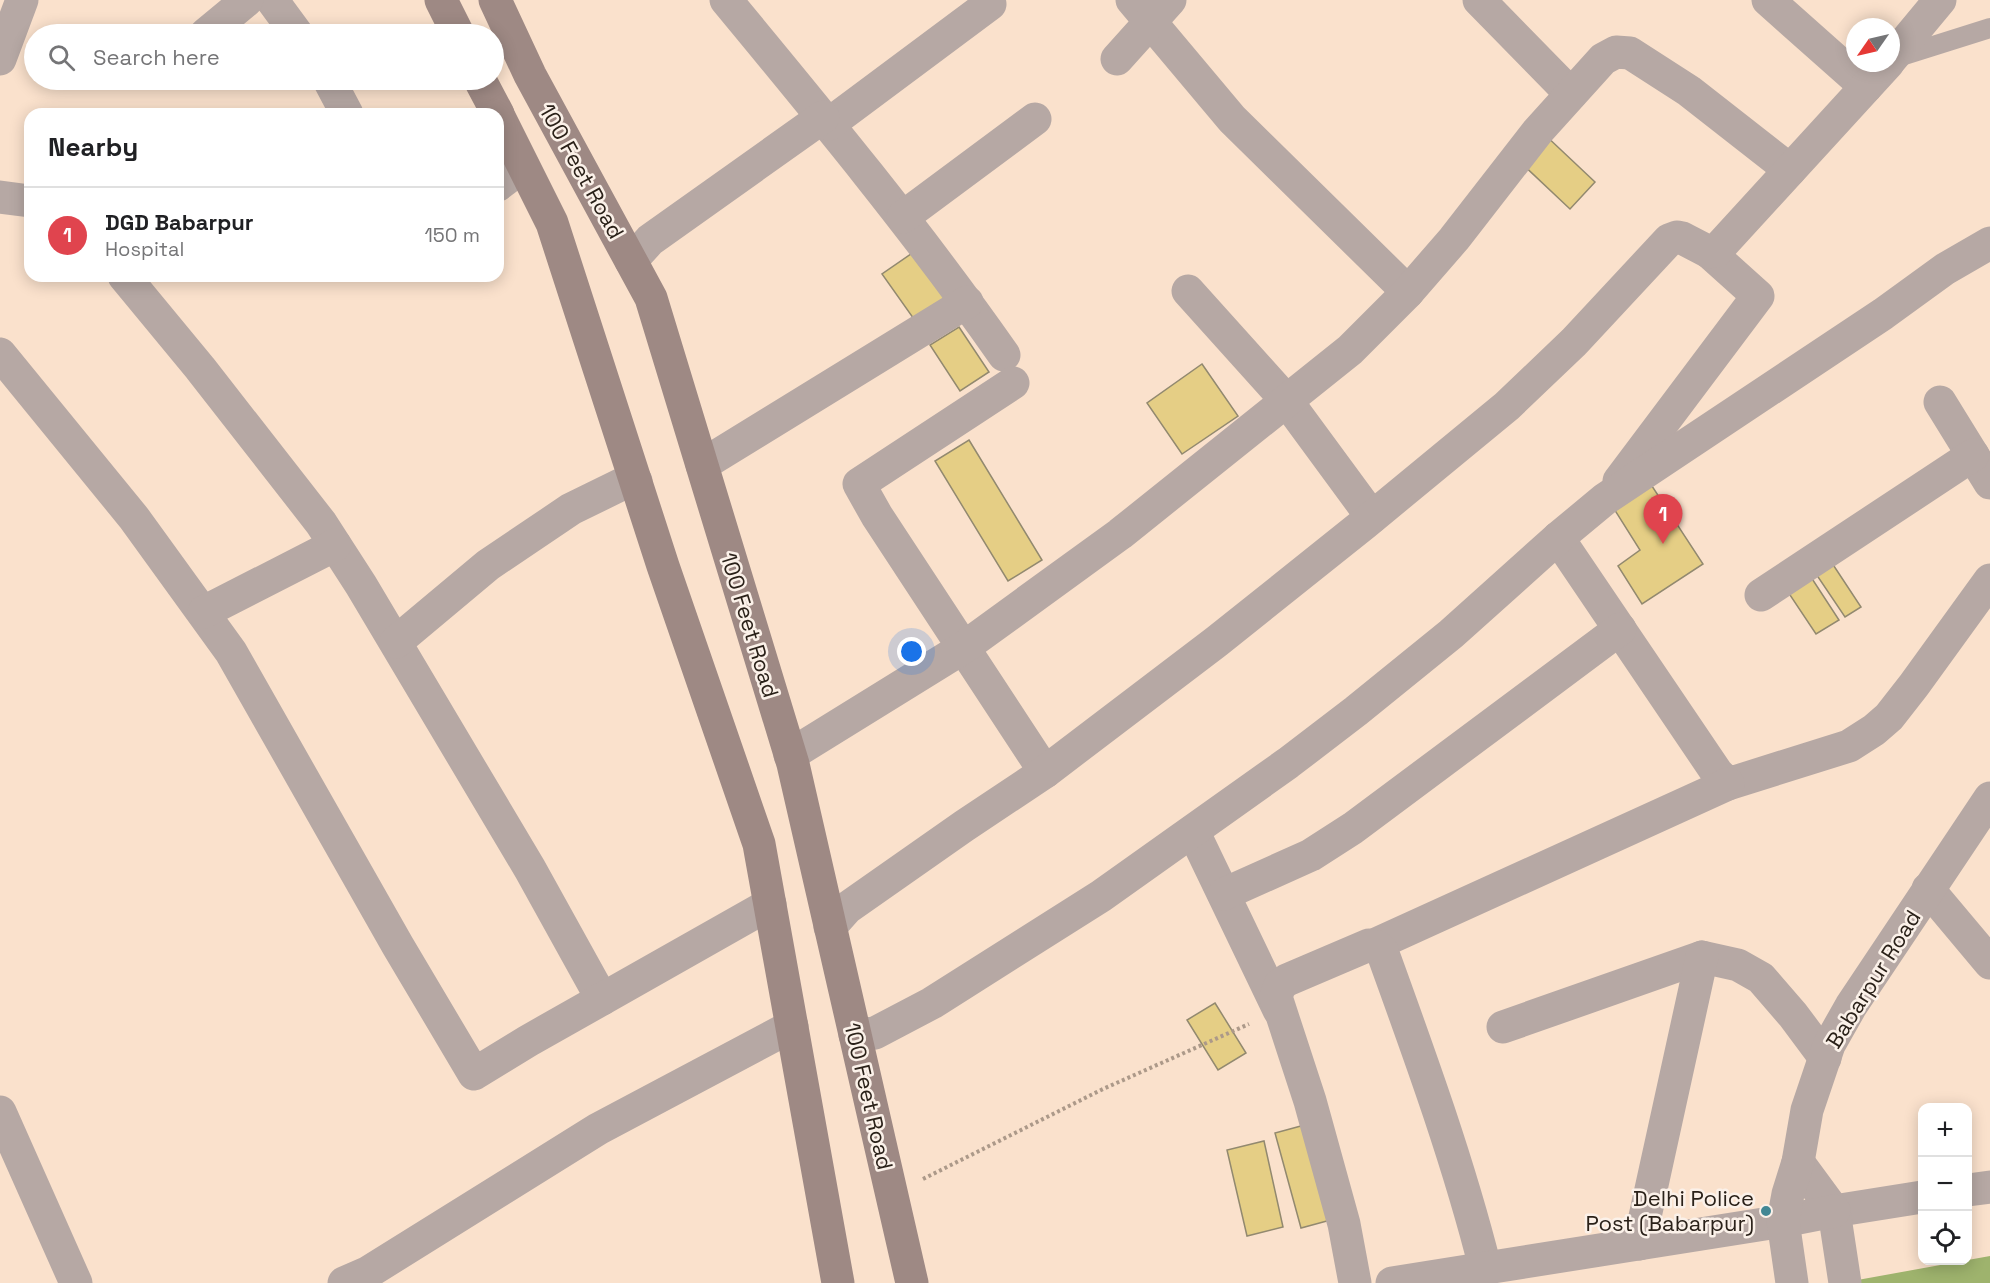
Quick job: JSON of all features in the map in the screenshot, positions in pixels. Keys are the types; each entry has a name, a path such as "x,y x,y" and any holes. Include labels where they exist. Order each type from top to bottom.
{"main road":[{"path":"441,0 453,24"},
{"name":"100 Feet Road","path":"495,0 530,75 651,298 790,755 912,1283"},
{"path":"485,90 495,108"},
{"path":"504,142 511,175 552,223 636,481 759,844 838,1283"}],"street":[{"path":"0,59 22,0"},
{"path":"218,24 247,0"},
{"path":"273,0 290,24"},
{"path":"726,0 903,217 967,302 1008,369 859,484 1045,772"},
{"path":"1479,0 1571,94"},
{"path":"1709,252 1716,251 1877,75 1768,0"},
{"path":"1900,48 1940,0"},
{"path":"632,261 650,240 990,4"},
{"path":"1117,58 1150,8 1232,119 1408,292"},
{"path":"790,755 963,648 1120,534 1350,350 1408,292 1454,239 1538,131 1603,59 1616,52 1630,53 1689,91 1790,170"},
{"path":"334,90 344,108"},
{"path":"903,217 1035,119"},
{"path":"0,197 24,200"},
{"path":"830,927 847,908 1045,772 1216,642 1372,517 1507,406 1574,342 1669,240 1682,238 1709,252 1758,296 1605,499"},
{"path":"855,1035 876,1033 932,1004 1101,896 1288,763 1356,711 1487,603 1558,538 1605,499 1873,320 1945,269 1990,243"},
{"path":"129,282 207,377 335,545 396,642 530,869 602,999"},
{"path":"1188,291 1286,400 1372,517"},
{"path":"702,465 967,302"},
{"path":"0,354 134,518 204,612 237,662 474,1074 770,904"},
{"path":"1940,402 1990,483"},
{"path":"1761,595 1973,455"},
{"path":"396,642 497,559 571,509 620,485 636,481"},
{"path":"1558,538 1717,773 1728,784"},
{"path":"204,612 335,545"},
{"path":"1355,1283 1344,1224 1310,1101 1279,1010 1276,997 1280,985 1369,945 1374,945 1728,784 1849,746 1889,717 1990,580"},
{"path":"1224,894 1311,855 1353,828 1620,629"},
{"name":"Babarpur Road","path":"1792,1283 1783,1221 1788,1194 1798,1162 1807,1110 1829,1045 1851,1006 1990,798"},
{"path":"1193,831 1279,1010"},
{"path":"1928,890 1990,963"},
{"path":"1374,945 1382,951 1422,1062 1468,1199 1485,1267"},
{"path":"1503,1027 1702,957 1738,965 1761,978 1793,1015 1825,1058"},
{"path":"1639,1244 1702,957"},
{"path":"344,1283 368,1273 598,1129 792,1026"},
{"path":"0,1112 76,1283"},
{"path":"1798,1162 1834,1211 1845,1283"},
{"path":"1972,1189 1990,1187"},
{"path":"1392,1283 1918,1198"}],"lane":[{"path":"1900,56 1990,28"}],"path":[{"path":"916,1182 1103,1089 1279,1010"}],"shaded area":[{"path":"1990,1256 1990,1283 1841,1283 1940,1265 1972,1265 1972,1259"}],"building":[{"path":"1543,133 1595,182 1570,209 1518,160"},
{"path":"921,247 955,294 916,322 882,274"},
{"path":"959,327 989,372 960,391 930,345"},
{"path":"1202,364 1238,416 1182,454 1147,403"},
{"path":"969,440 1042,560 1008,581 935,461"},
{"path":"1648,480 1703,564 1642,604 1618,566 1640,550 1611,504"},
{"path":"1828,557 1861,607 1845,617 1812,568"},
{"path":"1807,571 1839,620 1816,634 1784,586"},
{"path":"1215,1003 1246,1053 1218,1070 1187,1020"},
{"path":"1312,1123 1338,1218 1301,1228 1275,1133"},
{"path":"1264,1141 1283,1227 1247,1236 1227,1150"}],"place":[{"name":"DGD Babarpur","path":"1663,544"},
{"name":"Delhi Police Post (Babarpur)","path":"1766,1211"}]}
